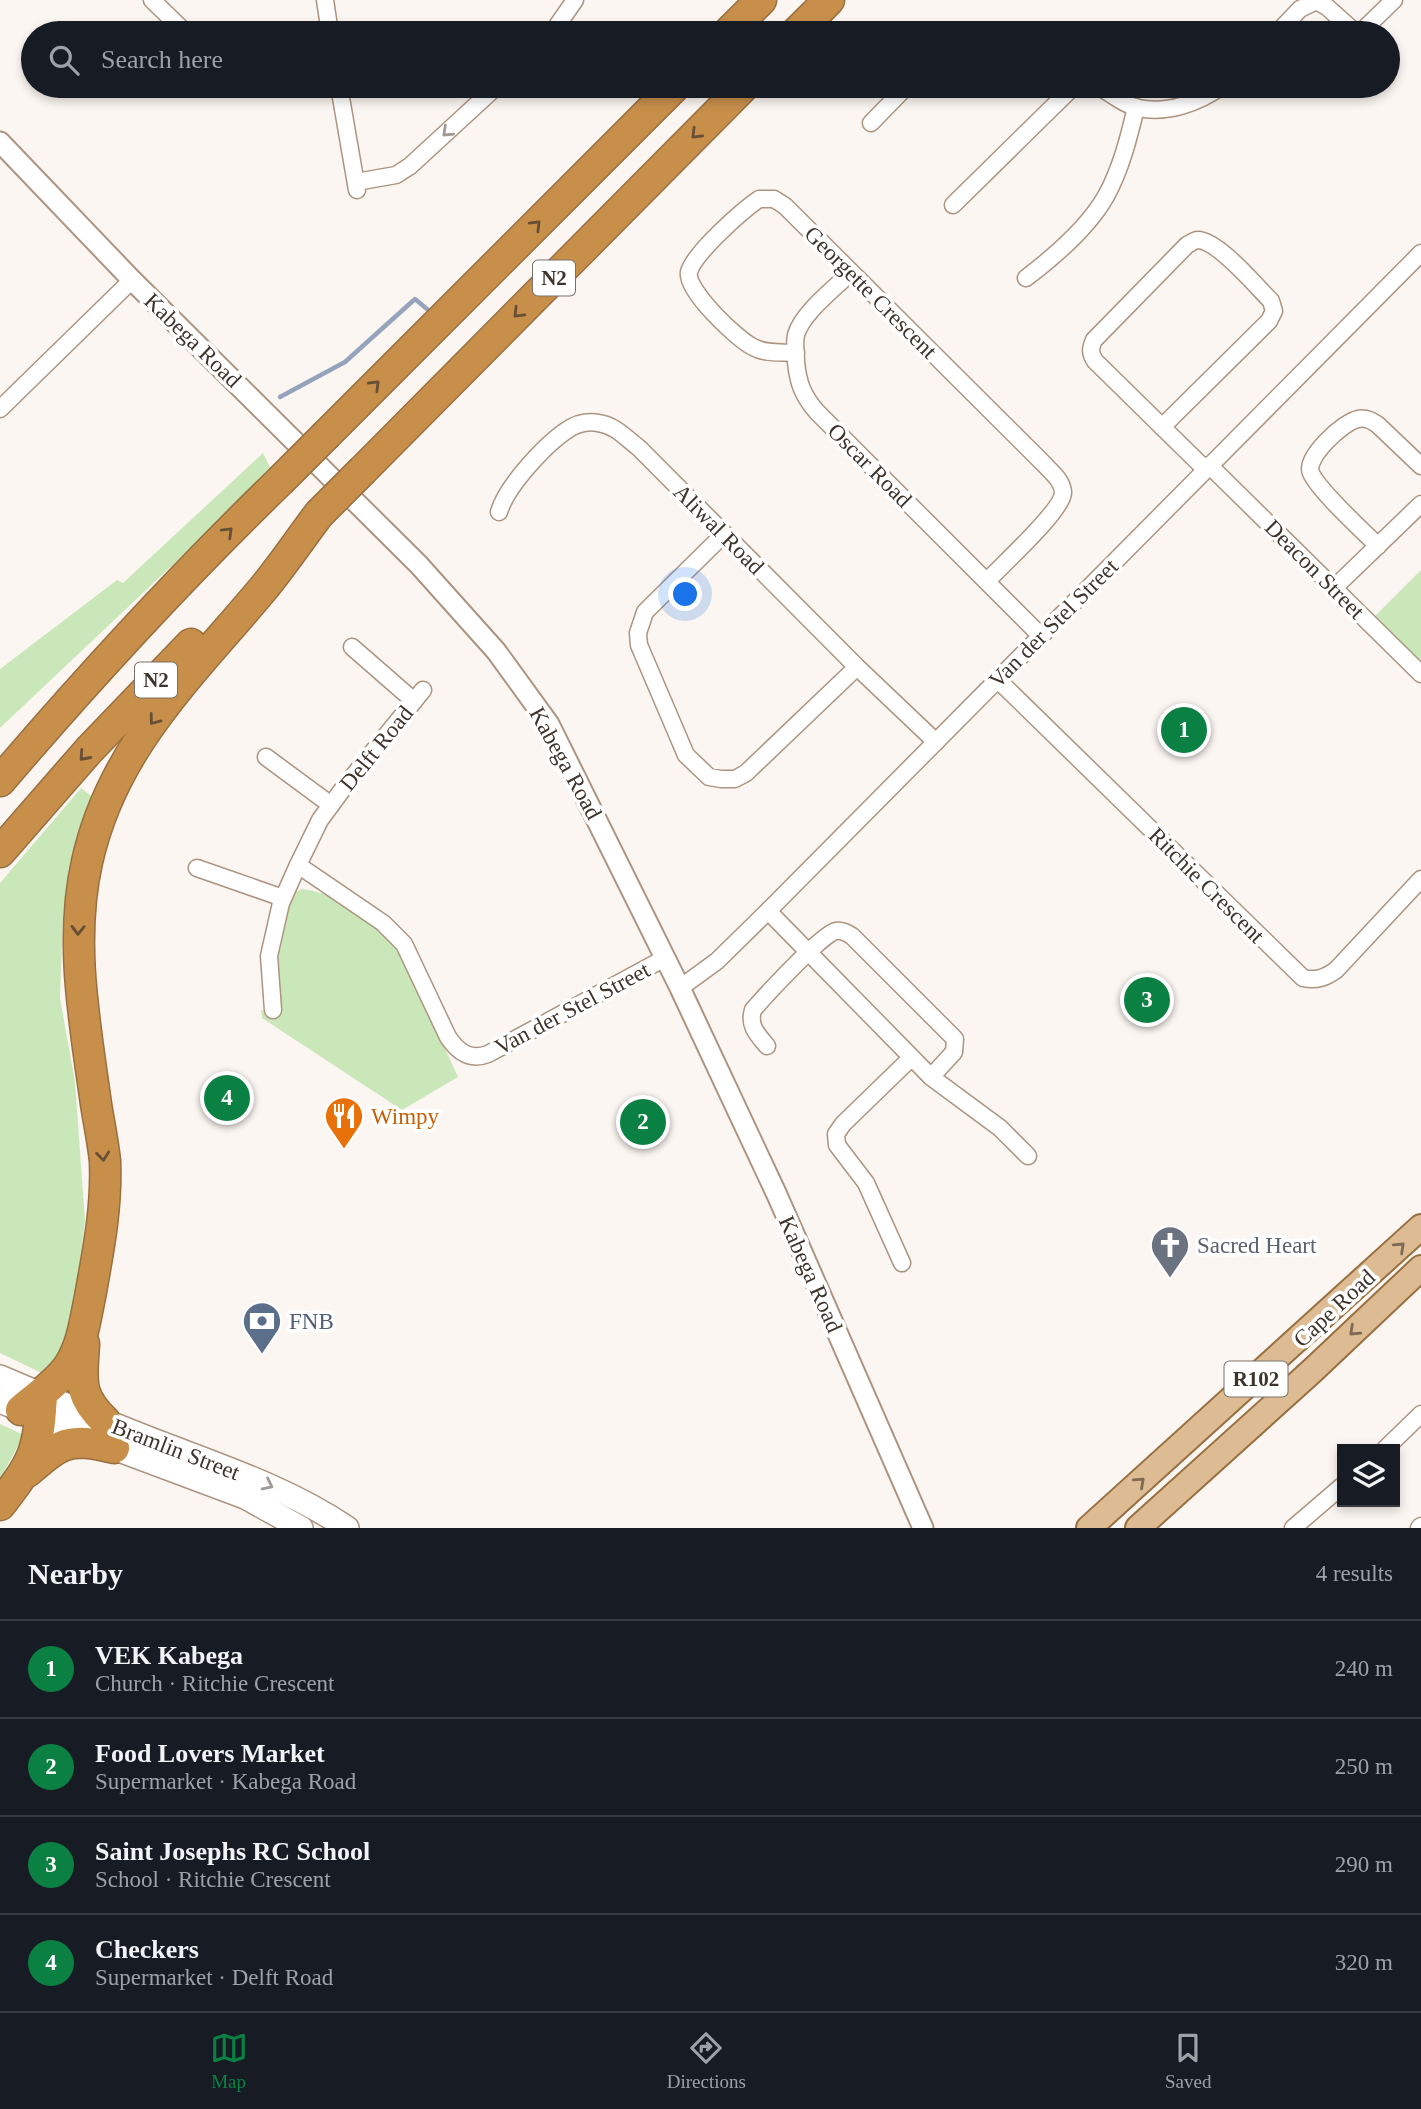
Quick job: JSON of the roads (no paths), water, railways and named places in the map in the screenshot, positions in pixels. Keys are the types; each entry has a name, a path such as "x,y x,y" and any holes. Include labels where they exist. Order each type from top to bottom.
{"highway":[{"path":"740,21 761,0"},
{"path":"808,21 829,0"},
{"name":"N2","path":"0,781 203,556 663,98"},
{"name":"N2","path":"0,852 89,750 205,629 732,98"},
{"path":"21,1477 59,1446 88,1442 109,1435 88,1402 81,1383 84,1330 98,1259 104,1209 104,1160 79,960 78,911 87,862 101,812 118,774 148,727 187,676 263,589 319,514"},
{"path":"0,754 203,556"},
{"path":"0,1505 33,1457 29,1404 69,1366 84,1330"}],"main road":[{"name":"Cape Road","path":"1089,1528 1421,1227"},
{"name":"Cape Road","path":"1138,1528 1421,1268"},
{"name":"Bramlin Street","path":"0,1377 29,1404 109,1435 245,1497 301,1528"},
{"name":"Bramlin Street","path":"109,1435 256,1479 347,1527"}],"street":[{"path":"152,0 174,21"},
{"path":"326,0 329,21"},
{"path":"560,21 575,0"},
{"path":"1371,21 1394,0"},
{"path":"1288,21 1300,9 1316,1 1344,21"},
{"path":"341,98 357,186 396,175 410,166 484,98"},
{"path":"871,123 895,98"},
{"path":"953,205 1062,98"},
{"path":"1120,98 1136,107 1180,107 1195,104 1204,98"},
{"path":"1026,278 1075,235 1105,198 1127,143 1136,107"},
{"name":"Kabega Road","path":"0,142 132,280 419,565 496,651 548,724 680,988 777,1195 923,1528"},
{"name":"Georgette Crescent","path":"796,353 764,351 747,344 693,289 689,281 689,272 695,260 750,205 760,199 767,198 785,206 1045,465 1062,486 1063,495 1053,513 987,581"},
{"name":"Deacon Street","path":"1162,427 1269,321 1274,311 1271,301 1219,249 1207,242 1196,240 1186,245 1094,340 1090,354 1162,427 1334,587 1421,674"},
{"name":"Van der Stel Street","path":"680,988 717,961 768,911 1421,253"},
{"name":"Oscar Road","path":"850,273 820,302 799,328 795,338 798,378 803,394 1041,636"},
{"path":"0,409 132,280"},
{"path":"1378,546 1312,476 1309,470 1313,457 1348,423 1365,418 1378,425 1421,466"},
{"name":"Aliwal Road","path":"499,512 517,478 557,439 573,427 596,422 611,425 639,448 857,667 936,742"},
{"path":"1334,587 1421,504"},
{"path":"724,534 645,612 638,634 639,645 686,755 702,772 709,777 721,779 735,779 746,773 857,667"},
{"name":"Delft Road","path":"273,1010 269,956 274,927 298,865 320,820 418,696 352,647"},
{"name":"Ritchie Crescent","path":"997,679 1303,978 1324,978 1336,970 1421,879"},
{"name":"Delft Road","path":"266,757 331,805"},
{"name":"Van der Stel Street","path":"298,865 394,933 411,955 448,1037 462,1053 479,1058 665,958"},
{"path":"197,868 283,898"},
{"path":"768,911 931,1077 1000,1128 1028,1156"},
{"path":"767,1046 753,1027 753,1010 808,953 836,930 845,932 950,1033 956,1044 954,1052 931,1077"},
{"path":"902,1263 866,1183 835,1139 842,1124 911,1058"},
{"path":"1390,1444 1421,1414"},
{"path":"1293,1528 1337,1490"}],"waterway":[{"path":"280,397 345,362 415,299 427,309"}],"place":[{"name":"VEK Kabega","path":"1184,730"},
{"name":"Saint Josephs RC School","path":"1147,1000"},
{"name":"Checkers","path":"227,1098"},
{"name":"Food Lovers Market","path":"643,1122"},
{"name":"Wimpy","path":"344,1150"},
{"name":"Sacred Heart","path":"1170,1279"},
{"name":"FNB","path":"262,1355"}]}
